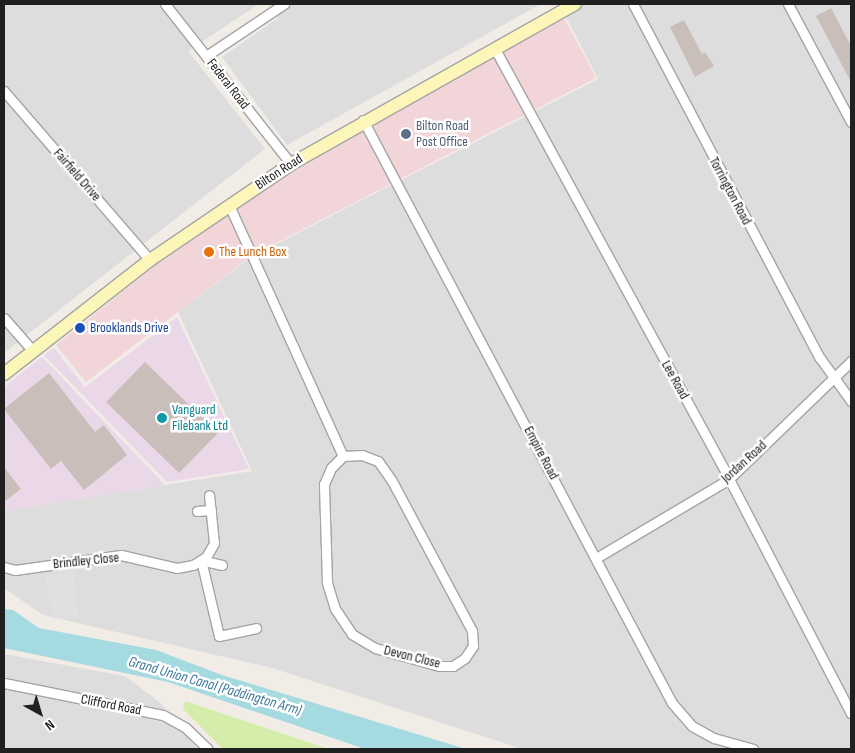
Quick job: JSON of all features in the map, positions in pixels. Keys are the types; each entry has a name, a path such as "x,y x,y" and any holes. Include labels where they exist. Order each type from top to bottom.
{"street":[{"name":"Federal Road","path":"165,4 291,164"},
{"path":"206,56 284,4"},
{"name":"Bilton Road","path":"4,374 150,260 291,164 363,120 575,4"},
{"name":"Torrington Road","path":"633,4 811,341 851,401"},
{"path":"788,4 851,122"},
{"name":"Lee Road","path":"495,49 729,479 851,713"},
{"name":"Fairfield Drive","path":"4,91 150,260"},
{"name":"Empire Road","path":"363,120 672,703 692,726 714,738 753,749"},
{"path":"229,205 343,456"},
{"path":"4,318 33,351"},
{"name":"Jordan Road","path":"596,558 729,479 834,375 851,361"},
{"name":"Devon Close","path":"362,455 378,462 392,481 472,631 473,646 465,658 453,666 439,666 375,648 352,634 336,609 328,582 324,484 331,468 343,456 362,455"},
{"path":"201,560 214,543 209,495"},
{"path":"197,511 211,510"},
{"name":"Brindley Close","path":"4,568 15,570 122,555 177,568 193,566 201,560"},
{"path":"201,560 222,564"},
{"path":"201,560 219,636 256,628"},
{"name":"Clifford Road","path":"4,683 163,715 186,728 208,749"}],"shaded area":[{"path":"4,4 259,4 188,51 265,149 4,353"},
{"path":"268,4 541,4 287,145 222,57 278,18"},
{"path":"576,4 851,4 851,749 522,749 272,668 43,615 4,588 4,511 252,471 178,312 251,257 598,79 563,11"},
{"path":"562,14 596,78 251,256 86,382 56,345 156,265 278,181 371,121"},
{"path":"177,317 249,469 167,482 44,355 54,348 85,387"},
{"path":"42,357 165,485 4,511 4,387"},
{"path":"73,571 79,620 53,618 45,576"},
{"path":"4,654 125,676 162,704 197,749 4,749"}],"green space":[{"path":"185,701 329,749 223,749 183,709"}],"water":[{"name":"Grand Union Canal (Paddington Arm)","path":"4,609 13,610 39,628 156,650 222,675 466,749 365,749 168,682 4,648"}],"building":[{"path":"831,8 851,46 851,82 816,16"},
{"path":"684,20 702,54 705,52 714,66 695,77 670,27"},
{"name":"Vanguard Filebank Ltd","path":"145,362 218,433 179,473 106,402"},
{"path":"49,373 95,432 104,425 127,455 84,490 61,461 51,469 4,409"},
{"path":"4,467 21,489 4,502"}],"place":[{"name":"Bilton Road Post Office","path":"406,134"},
{"name":"The Lunch Box","path":"209,252"},
{"name":"Brooklands Drive","path":"80,328"},
{"name":"Vanguard Filebank Ltd","path":"162,418"}]}
